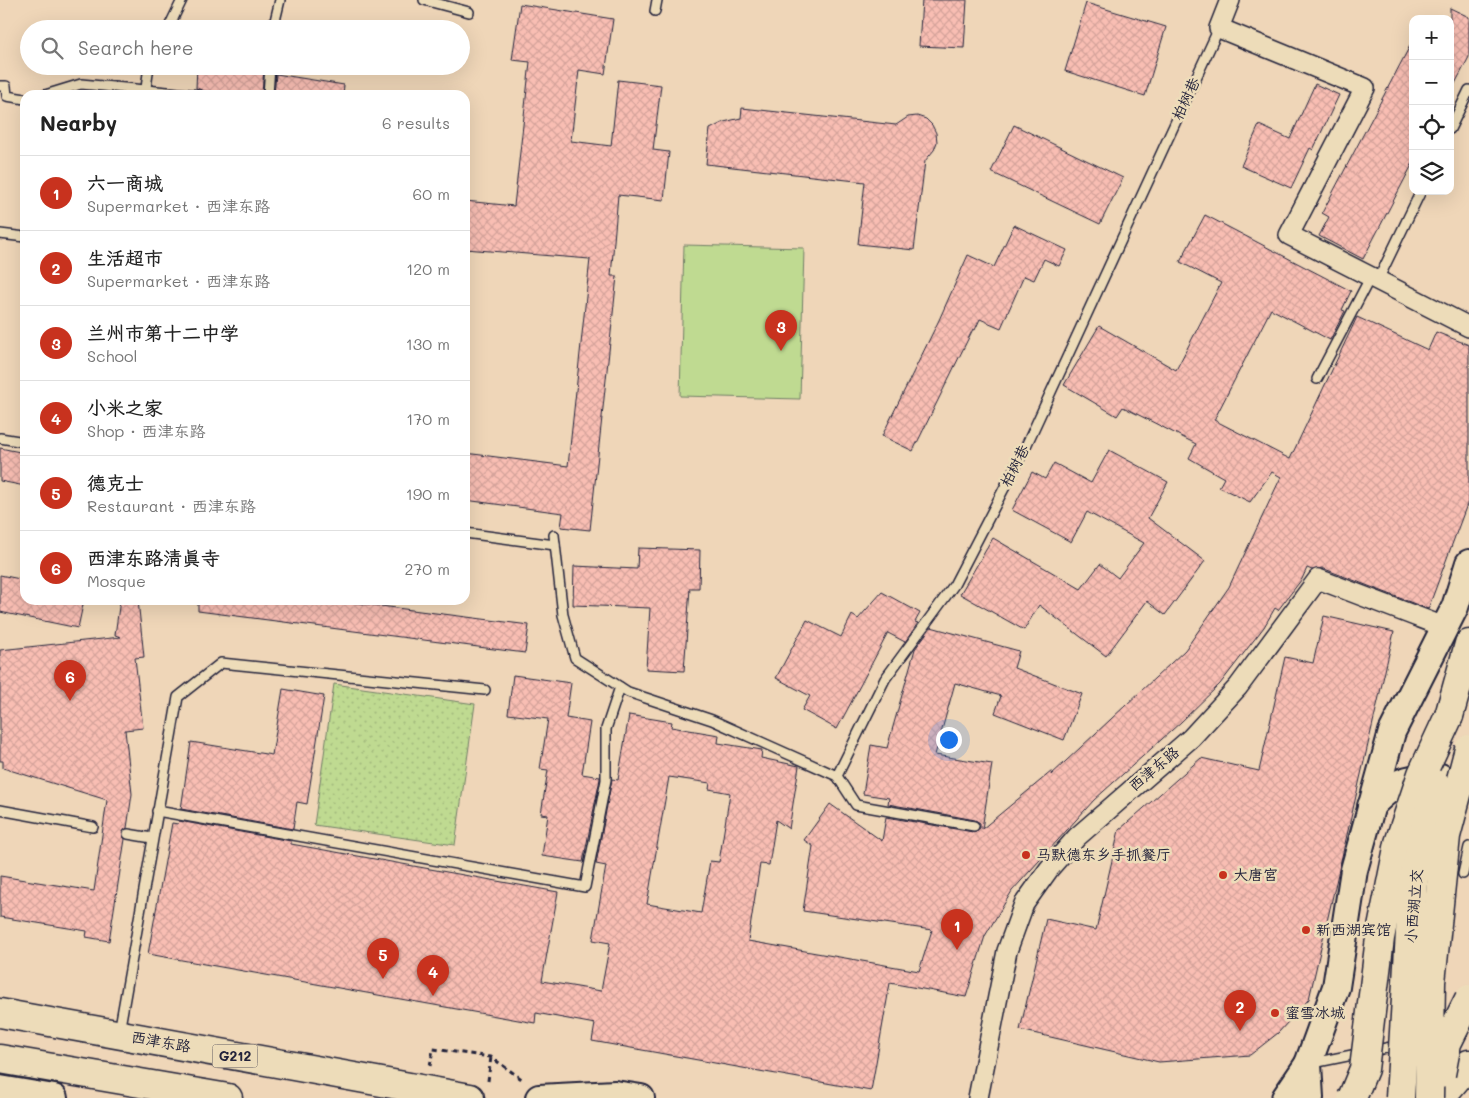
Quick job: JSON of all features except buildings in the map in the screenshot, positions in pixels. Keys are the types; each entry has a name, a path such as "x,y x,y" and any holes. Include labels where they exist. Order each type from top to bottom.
{"main road":[{"path":"1352,1098 1364,1069 1380,938 1399,843 1422,774 1449,716 1469,644"},
{"name":"小西湖立交","path":"1400,1098 1413,883 1449,716"},
{"path":"1429,1098 1431,982 1446,836 1469,749"},
{"path":"1438,1098 1447,1043 1469,999"},
{"name":"西津东路","path":"0,1013 119,1035 478,1094"},
{"path":"0,1059 228,1098"},
{"path":"1438,1098 1469,1064"}],"street":[{"name":"柏树巷","path":"1219,28 1230,0"},
{"path":"1219,28 1365,88 1289,235 1469,326"},
{"path":"1285,1098 1308,1064 1336,987 1354,870 1370,806 1392,732 1455,607 1469,563"},
{"name":"西津东路","path":"978,1098 1008,951 1024,904 1049,869 1077,837 1191,738 1238,687 1318,579 1444,627"},
{"path":"1370,806 1392,785 1420,776 1452,778 1467,786"},
{"path":"1308,1064 1310,1098"},
{"path":"0,1089 54,1098"},
{"path":"538,1098 615,1094 641,1098"}],"lane":[{"path":"172,20 182,0"},
{"path":"275,20 280,0"},
{"path":"424,0 470,12"},
{"path":"655,11 657,0"},
{"name":"柏树巷","path":"837,776 885,679 954,585 1026,446 1219,28"},
{"path":"146,88 148,75"},
{"path":"268,90 269,75"},
{"path":"62,90 82,84 114,90 146,88 161,90"},
{"path":"0,86 6,86 7,96 20,97"},
{"path":"1454,121 1469,90"},
{"path":"1317,379 1419,195"},
{"path":"0,234 20,236"},
{"path":"0,438 20,441"},
{"path":"470,533 555,545"},
{"path":"554,535 563,615 575,658 628,692 712,720 837,776 856,805 974,826"},
{"path":"119,1035 178,697 221,663 486,690"},
{"path":"157,811 585,888 606,780 606,729 620,687"},
{"path":"0,810 93,827"},
{"path":"128,834 152,838"},
{"path":"1463,874 1469,847"},
{"path":"1308,1064 1460,1033"}],"path":[{"path":"433,1049 491,1057 548,1098"},
{"path":"478,1094 491,1057"}],"green space":[{"path":"684,245 804,248 800,399 680,396"},
{"path":"334,684 475,704 455,845 314,825"}],"place":[{"name":"兰州市第十二中学","path":"781,351"},
{"name":"西津东路清真寺","path":"70,701"},
{"name":"马默德东乡手抓餐厅","path":"1026,855"},
{"name":"大唐宫","path":"1223,875"},
{"name":"新西湖宾馆","path":"1306,930"},
{"name":"六一商城","path":"957,950"},
{"name":"德克士","path":"383,979"},
{"name":"小米之家","path":"433,996"},
{"name":"蜜雪冰城","path":"1275,1013"},
{"name":"生活超市","path":"1240,1031"}]}
